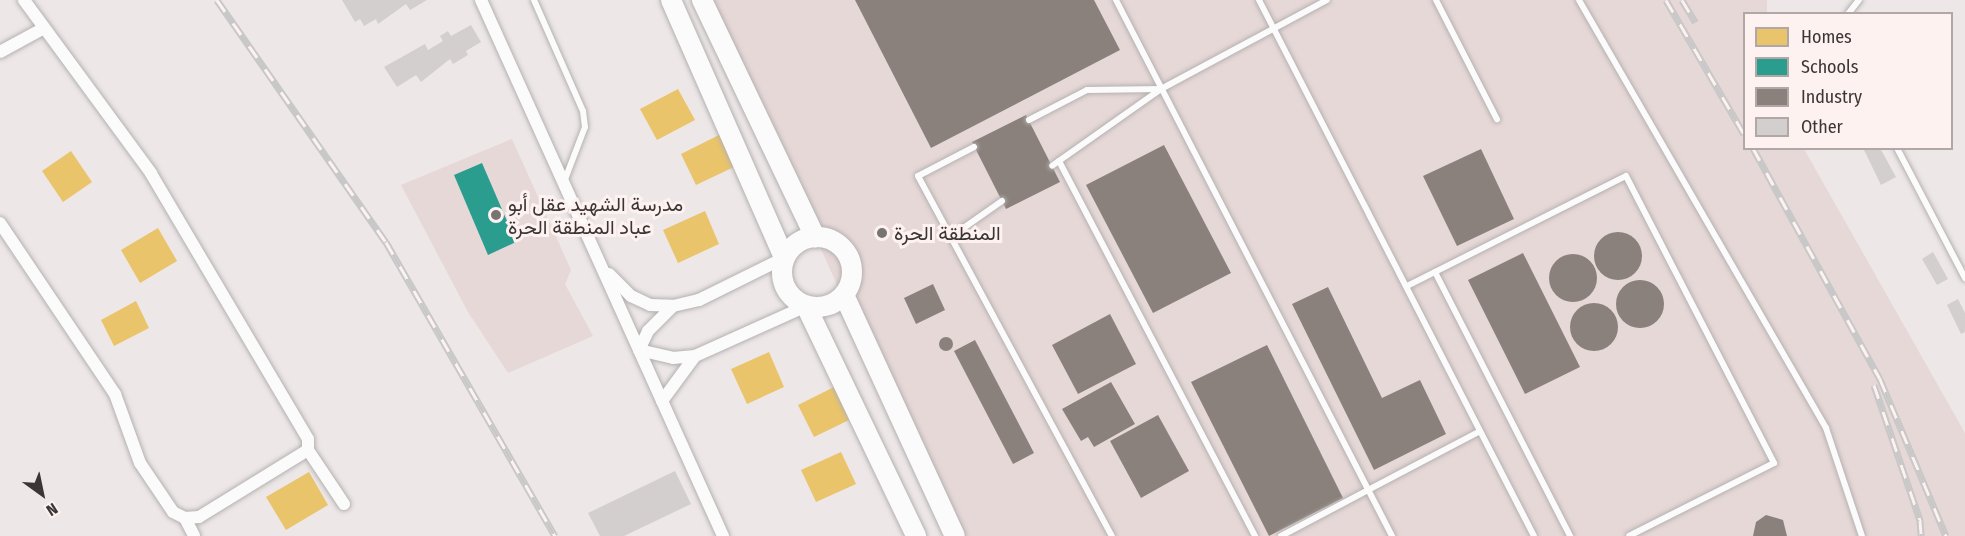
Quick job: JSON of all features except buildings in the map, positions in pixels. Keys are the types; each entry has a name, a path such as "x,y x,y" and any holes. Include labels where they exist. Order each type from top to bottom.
{"main road":[{"path":"672,0 784,258 782,280 787,291 806,306 916,536"},
{"path":"702,0 815,237"},
{"path":"784,258 802,240 815,237 826,238 845,251 852,273 843,295 826,305 806,306"},
{"path":"843,295 955,536"}],"street":[{"path":"24,0 151,173 308,439 308,450 344,504"},
{"path":"481,0 723,536"},
{"path":"0,51 44,28"},
{"path":"0,223 115,394 140,463 173,512 185,518 199,517 308,450"},
{"path":"598,260 631,296 650,305 673,306 699,300 784,258"},
{"path":"639,350 648,331 673,306"},
{"path":"639,350 674,358 695,356 806,306"},
{"path":"662,401 695,356"},
{"path":"185,518 194,536"}],"lane":[{"path":"534,0 583,111 585,127 564,183"},
{"path":"1116,0 1392,536"},
{"path":"1259,0 1534,536"},
{"path":"1052,166 1161,89 1327,0"},
{"path":"1436,0 1497,119"},
{"path":"1579,0 1826,428 1862,536"},
{"path":"1850,12 1859,0"},
{"path":"1029,120 1087,90 1161,89"},
{"path":"975,147 918,176 1112,536"},
{"path":"1898,150 1965,278"},
{"path":"1059,161 1255,536"},
{"path":"1407,286 1626,176 1774,463 1629,536"},
{"path":"952,236 1002,201"},
{"path":"1435,272 1570,536"},
{"path":"1281,536 1480,431"}],"shaded area":[{"path":"710,0 1767,0 1767,12 1743,12 1743,150 1805,150 1965,433 1965,536 949,536"},
{"path":"512,139 571,270 565,284 593,336 508,373 468,312 401,185"}],"railway":[{"path":"217,0 386,242 555,536"},
{"path":"1666,0 1743,132"},
{"path":"1682,0 1695,22"},
{"path":"1754,150 1880,379 1946,536"},
{"path":"1874,385 1920,520 1921,536"}],"place":[{"name":"مدرسة الشهيد عقل أبو عباد المنطقة الحرة","path":"496,215"},
{"name":"المنطقة الحرة","path":"882,233"}]}
